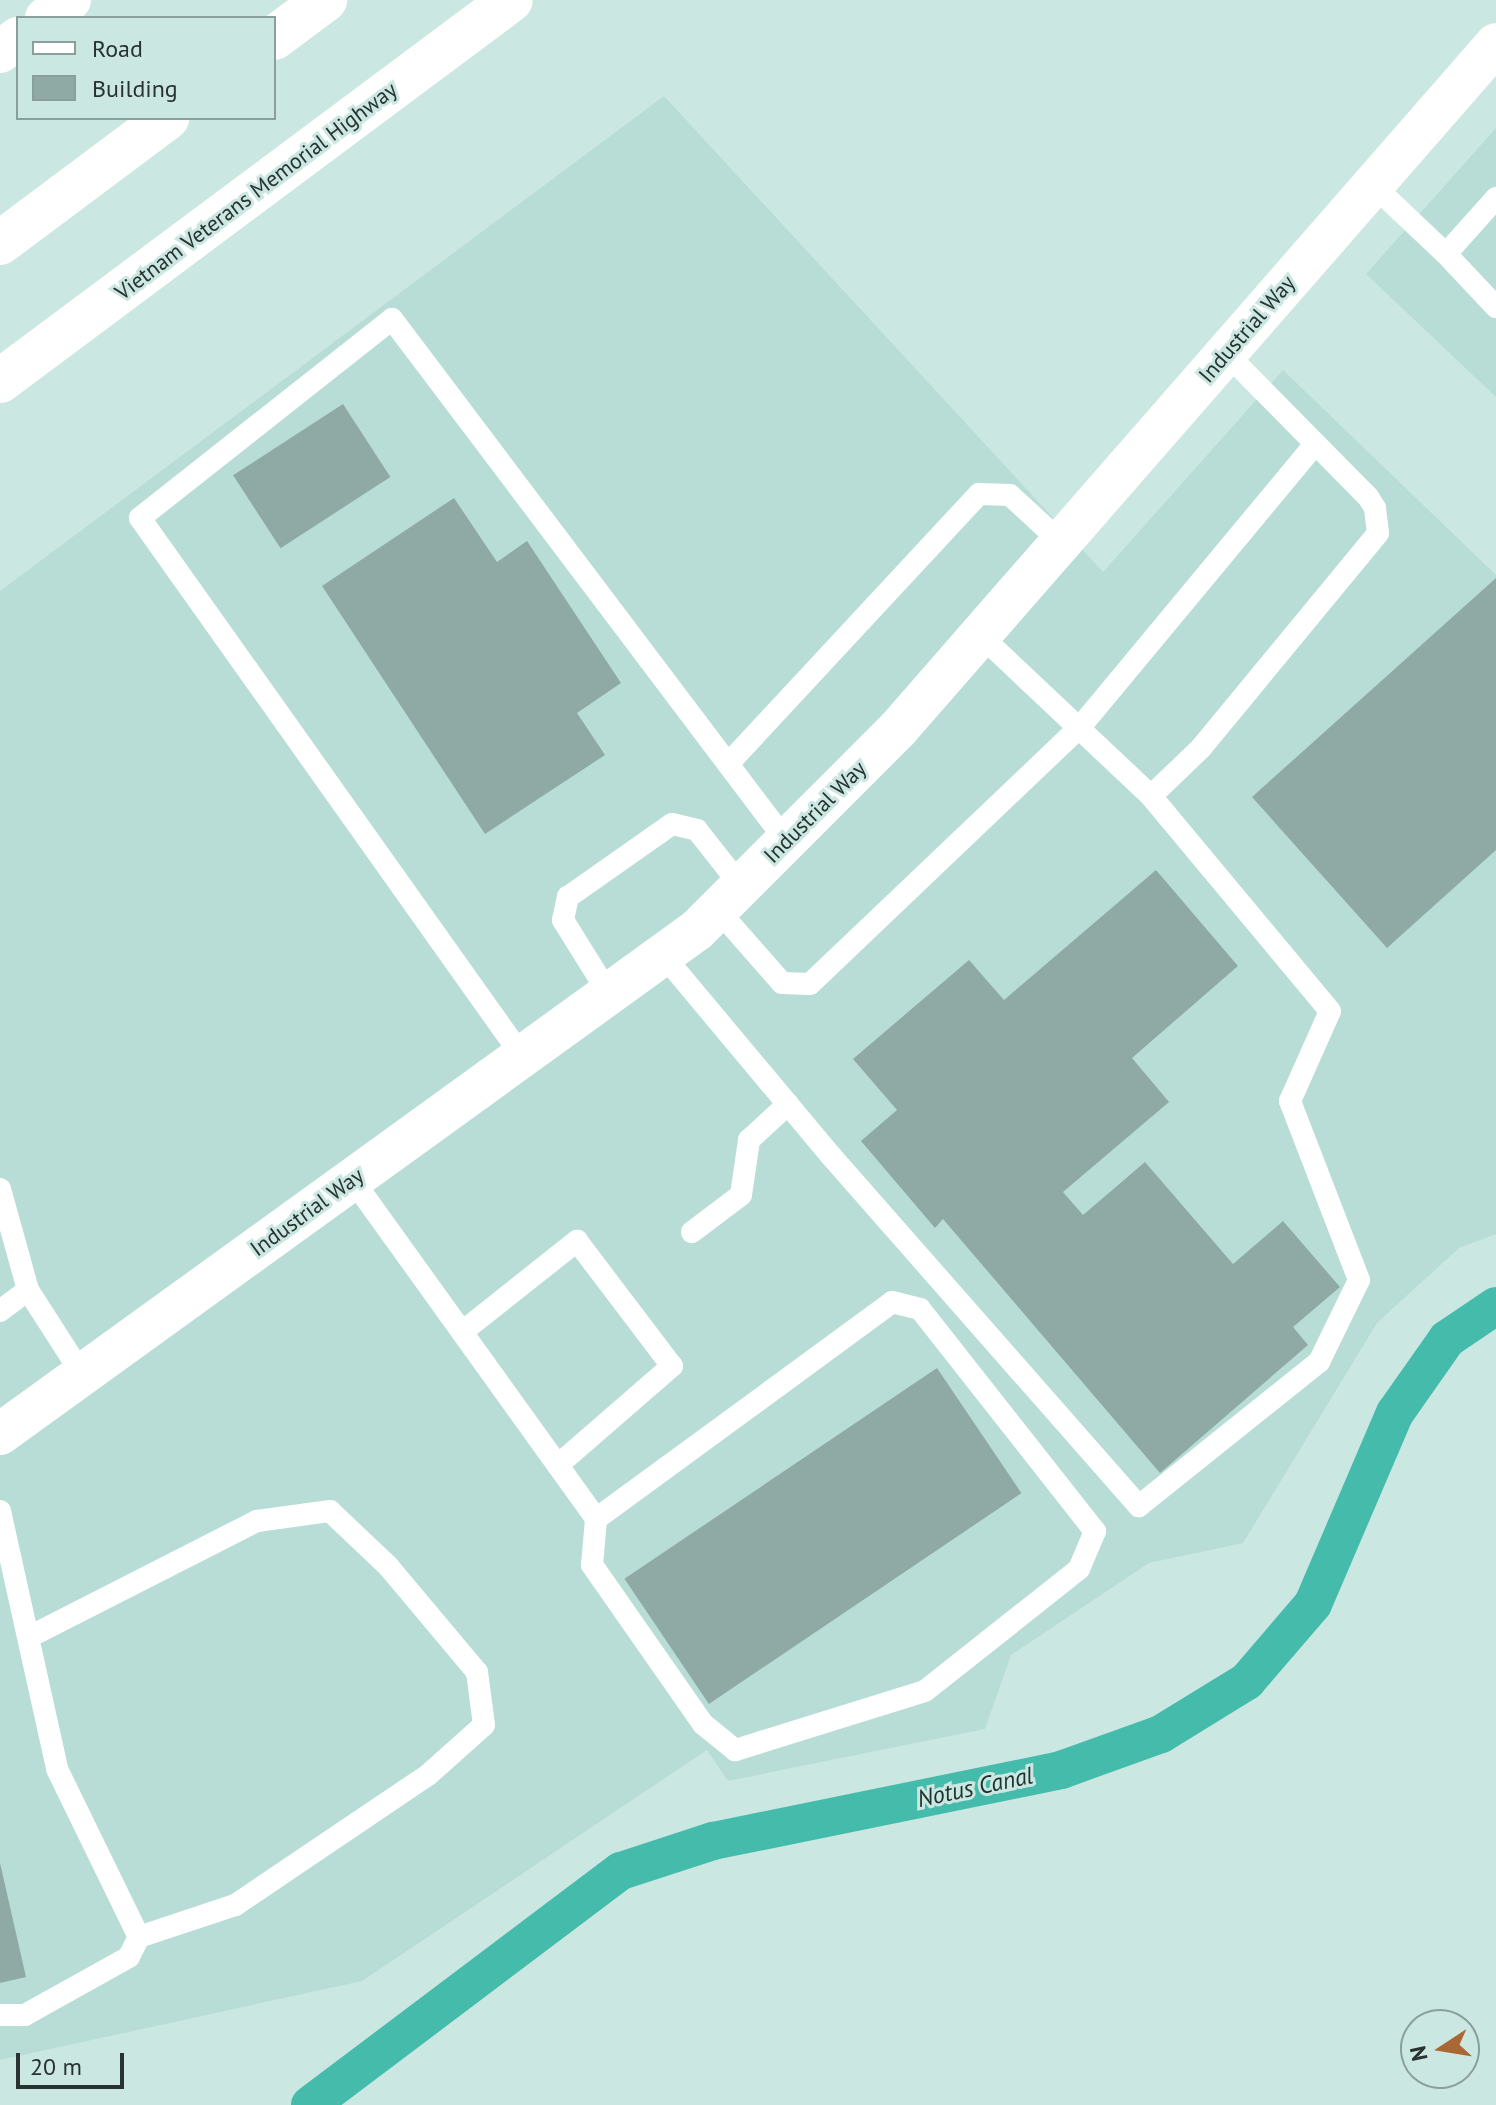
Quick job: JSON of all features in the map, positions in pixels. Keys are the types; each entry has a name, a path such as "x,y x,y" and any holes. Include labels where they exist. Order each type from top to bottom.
{"highway":[{"path":"276,37 325,0"},
{"name":"Vietnam Veterans Memorial Highway","path":"0,381 511,0"},
{"path":"0,243 164,120"}],"street":[{"path":"49,16 70,0"},
{"path":"0,52 16,40"},
{"name":"Industrial Way","path":"0,1434 663,955 729,898 898,729 1496,44"}],"lane":[{"path":"1373,185 1446,254 1496,307"},
{"path":"1446,254 1496,198"},
{"path":"522,1056 140,518 392,319 786,841"},
{"path":"1151,796 1201,748 1378,533 1375,508 1368,497 1226,353"},
{"path":"609,994 563,920 568,897 672,824 697,830 729,898 782,983 810,984 1081,726 1315,444"},
{"path":"728,764 979,494 1010,495 1061,542"},
{"path":"663,955 788,1104 1139,1506 1319,1362 1359,1280 1290,1101 1330,1011 1151,796 1081,726 980,635"},
{"path":"692,1232 741,1195 749,1140 788,1104"},
{"path":"352,1179 596,1519 592,1565 703,1724 735,1750 925,1691 1079,1569 1095,1531 920,1309 892,1302 596,1519"},
{"path":"0,1189 28,1290 82,1374"},
{"path":"462,1332 577,1241 672,1366 558,1465"},
{"path":"0,1311 28,1290"},
{"path":"0,1511 31,1636 57,1769 139,1937"},
{"path":"0,2015 25,2015 129,1957 139,1937 235,1905 428,1775 484,1725 477,1672 388,1566 330,1511 257,1521 31,1636"}],"shaded area":[{"path":"664,96 1103,572 1283,370 1496,575 1496,1234 1459,1248 1377,1323 1243,1543 1149,1563 1011,1655 985,1729 728,1781 707,1750 362,1981 0,2060 0,591"},
{"path":"1496,128 1496,397 1366,274"}],"building":[{"path":"343,404 390,477 281,548 233,475"},
{"path":"454,498 497,562 527,541 621,683 577,713 605,755 485,834 322,586"},
{"path":"1496,578 1496,850 1387,948 1252,797"},
{"path":"1156,870 1238,966 1132,1058 1169,1102 1063,1192 1083,1215 1145,1162 1233,1264 1283,1221 1340,1287 1293,1327 1308,1345 1160,1473 943,1219 935,1228 861,1141 897,1110 853,1059 969,960 1004,1000"},
{"path":"937,1368 1021,1493 709,1704 624,1579"},
{"path":"0,1863 26,1977 0,1983"}],"waterway":[{"name":"Notus Canal","path":"310,2105 621,1871 713,1841 1061,1770 1161,1734 1247,1681 1313,1604 1395,1413 1447,1339 1496,1306"}]}
